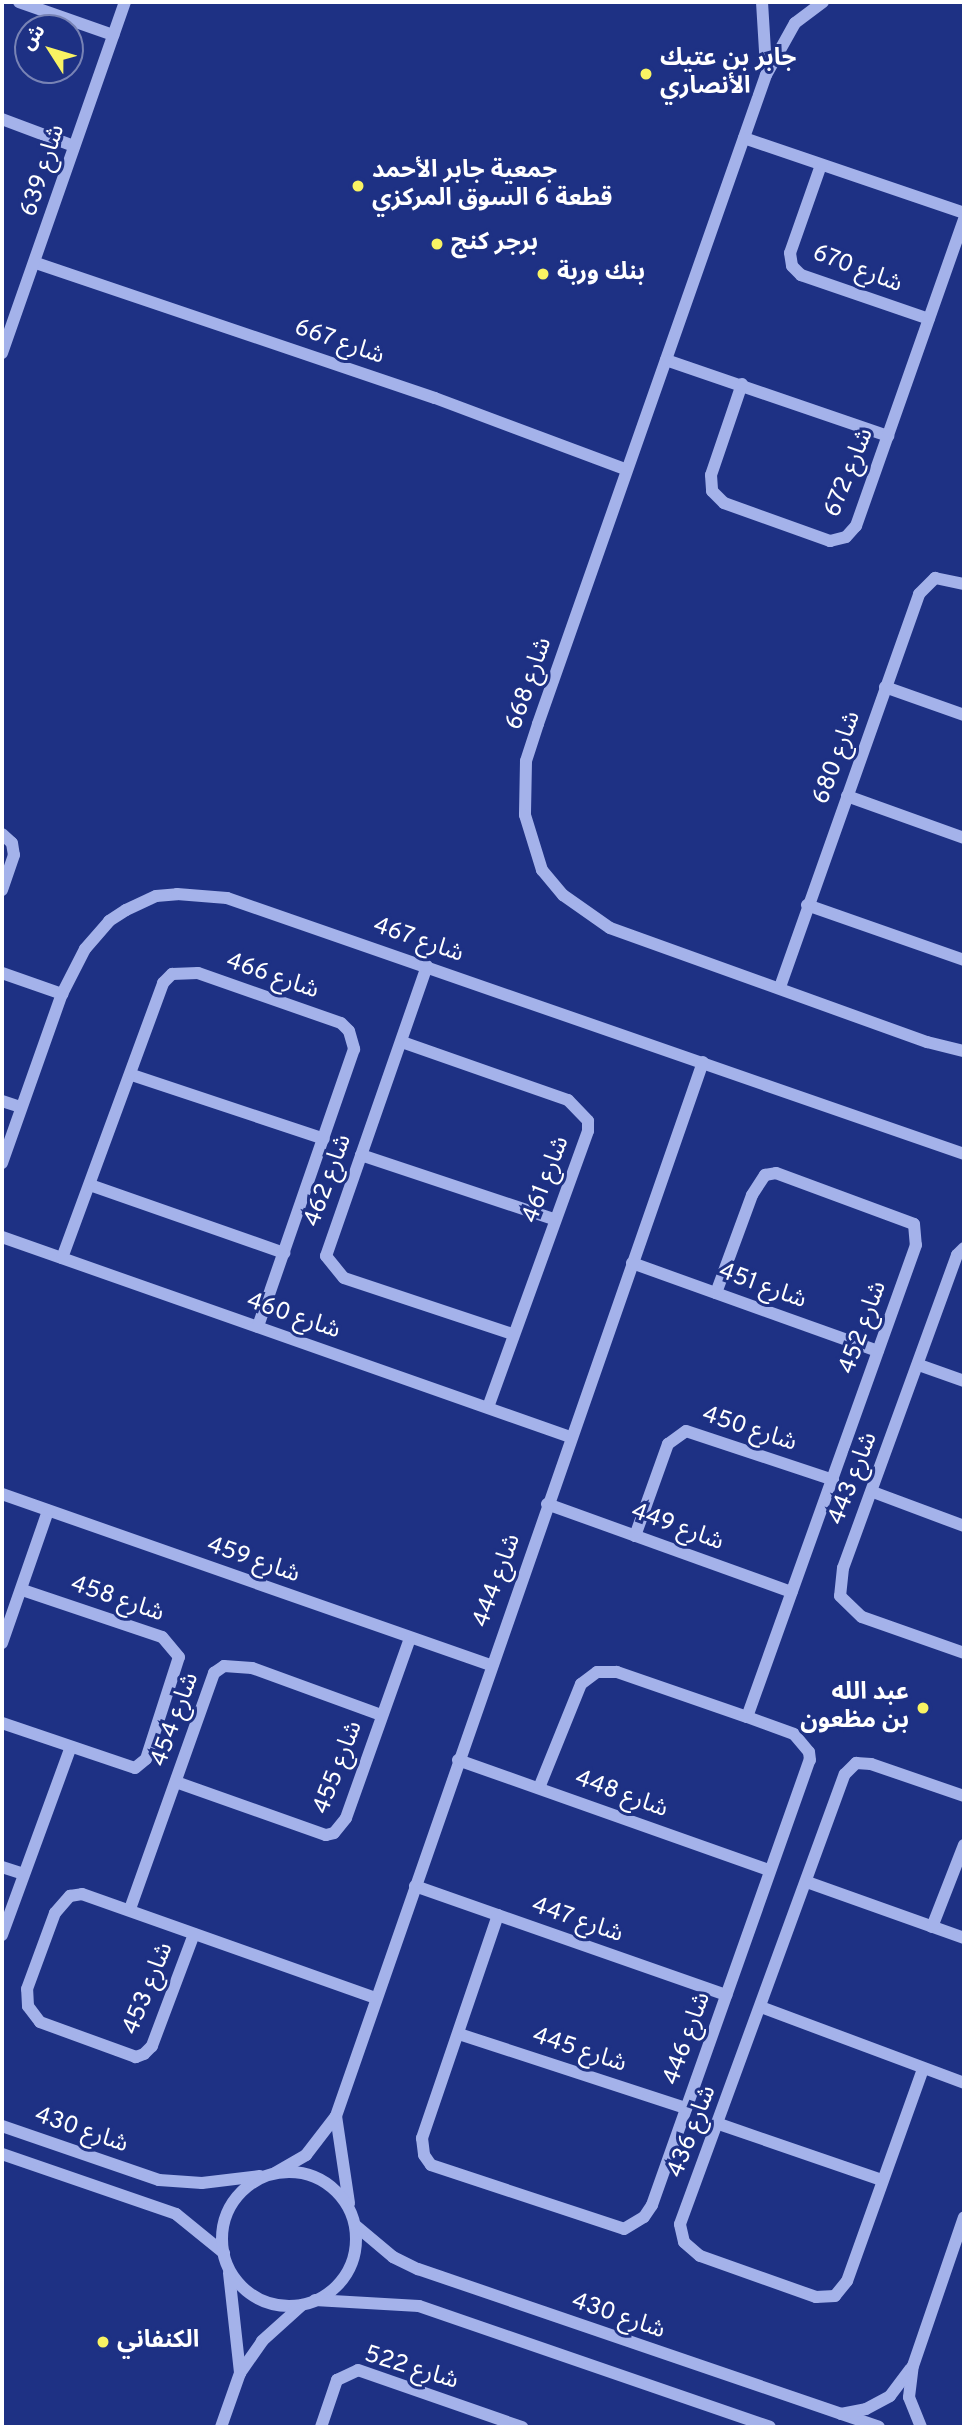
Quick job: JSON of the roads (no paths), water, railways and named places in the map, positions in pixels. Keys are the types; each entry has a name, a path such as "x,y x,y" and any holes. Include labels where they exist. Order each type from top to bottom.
{"street":[{"path":"19,2 39,5 113,36"},
{"name":"شارع 639","path":"2,353 36,263 125,2"},
{"name":"شارع 668","path":"762,2 766,75"},
{"name":"شارع 668","path":"822,2 795,23 766,75 625,469 526,761 522,792 531,848 563,895 610,928 964,1051"},
{"path":"2,119 74,146"},
{"path":"744,138 964,213"},
{"name":"شارع 670","path":"821,165 790,253 792,265 801,275 929,319"},
{"name":"شارع 672","path":"742,384 711,475 712,491 724,503 830,541 846,537 856,526 964,219"},
{"name":"شارع 667","path":"36,263 435,398 625,469"},
{"path":"666,360 888,436"},
{"name":"شارع 680","path":"780,988 807,905 922,587 935,578 963,579"},
{"path":"886,687 964,715"},
{"path":"847,796 964,838"},
{"path":"2,834 12,843 14,855 2,890"},
{"name":"شارع 467","path":"2,1163 62,994 80,957 109,921 156,896 177,894 227,898 964,1154"},
{"path":"807,905 964,960"},
{"name":"شارع 462","path":"427,966 402,1042 327,1244 329,1265 344,1278 512,1334"},
{"name":"شارع 466","path":"62,1258 132,1075 163,983 183,970 198,973 341,1023 349,1031 354,1049 258,1327"},
{"path":"2,973 62,994"},
{"name":"شارع 461","path":"402,1042 568,1100 585,1113 588,1131 512,1334 488,1408"},
{"name":"شارع 444","path":"273,2174 306,2155 336,2116 490,1665 703,1062"},
{"path":"132,1075 324,1139"},
{"path":"2,1101 20,1107"},
{"path":"361,1155 554,1219"},
{"name":"شارع 452","path":"716,1293 751,1195 765,1175 776,1173 901,1216 914,1224 916,1245 747,1717"},
{"path":"90,1185 284,1253"},
{"name":"شارع 460","path":"2,1237 570,1437"},
{"name":"شارع 443","path":"964,1248 957,1255 919,1366 843,1568 839,1596 862,1617 964,1653"},
{"name":"شارع 451","path":"632,1263 878,1351"},
{"path":"919,1366 964,1381"},
{"name":"شارع 450","path":"635,1536 668,1444 686,1431 833,1480"},
{"path":"873,1492 964,1526"},
{"name":"شارع 459","path":"2,1494 490,1665"},
{"name":"شارع 449","path":"547,1504 792,1592"},
{"path":"2,1643 48,1511"},
{"name":"شارع 458","path":"2,1723 127,1768 141,1766 178,1667 178,1651 162,1637 22,1590"},
{"name":"شارع 455","path":"176,1782 326,1835 334,1833 346,1818 410,1637"},
{"name":"شارع 454","path":"130,1909 214,1673 224,1666 252,1668 382,1715"},
{"name":"شارع 446","path":"498,1915 422,2138 431,2165 616,2229 634,2224 652,2205 810,1760 808,1752 794,1734 617,1672 597,1672 581,1684 539,1788"},
{"path":"2,1935 70,1749"},
{"name":"شارع 448","path":"458,1760 769,1870"},
{"name":"شارع 436","path":"923,2069 847,2281 835,2296 816,2297 699,2256 684,2242 680,2224 719,2124 845,1774 856,1763 871,1764 964,1796"},
{"path":"932,1927 964,1845"},
{"path":"2,1867 23,1874"},
{"path":"807,1882 964,1938"},
{"name":"شارع 447","path":"415,1886 726,1995"},
{"name":"شارع 453","path":"194,1934 152,2046 144,2054 136,2057 33,2016 27,1989 62,1903 82,1894 375,1998"},
{"path":"761,2007 964,2083"},
{"name":"شارع 445","path":"459,2034 685,2108"},
{"name":"شارع 444","path":"336,2116 350,2211"},
{"path":"719,2124 882,2180"},
{"name":"شارع 430","path":"2,2126 159,2180 202,2183 273,2174"},
{"name":"شارع 430","path":"2,2154 176,2214 223,2253"},
{"path":"221,2427 240,2373 262,2341 309,2303 337,2286 351,2264 355,2225 350,2211 343,2198 320,2179 273,2174 251,2184 235,2200 222,2231 240,2373"},
{"path":"921,2427 909,2397 913,2366 964,2217"},
{"name":"شارع 430","path":"355,2225 393,2257 418,2269 878,2427"},
{"path":"228,2267 259,2299 419,2306 770,2427"},
{"path":"841,2414 866,2409 890,2396 913,2366"},
{"name":"شارع 522","path":"321,2427 337,2380 358,2370 522,2427"}],"place":[{"name":"جابر بن عتيك الأنصاري","path":"646,74"},
{"name":"جمعية جابر الأحمد قطعة 6 السوق المركزي","path":"358,186"},
{"name":"برجر كنج","path":"437,244"},
{"name":"بنك وربة","path":"543,274"},
{"name":"عبد الله بن مظعون","path":"923,1708"},
{"name":"الكنفاني","path":"103,2342"}]}
